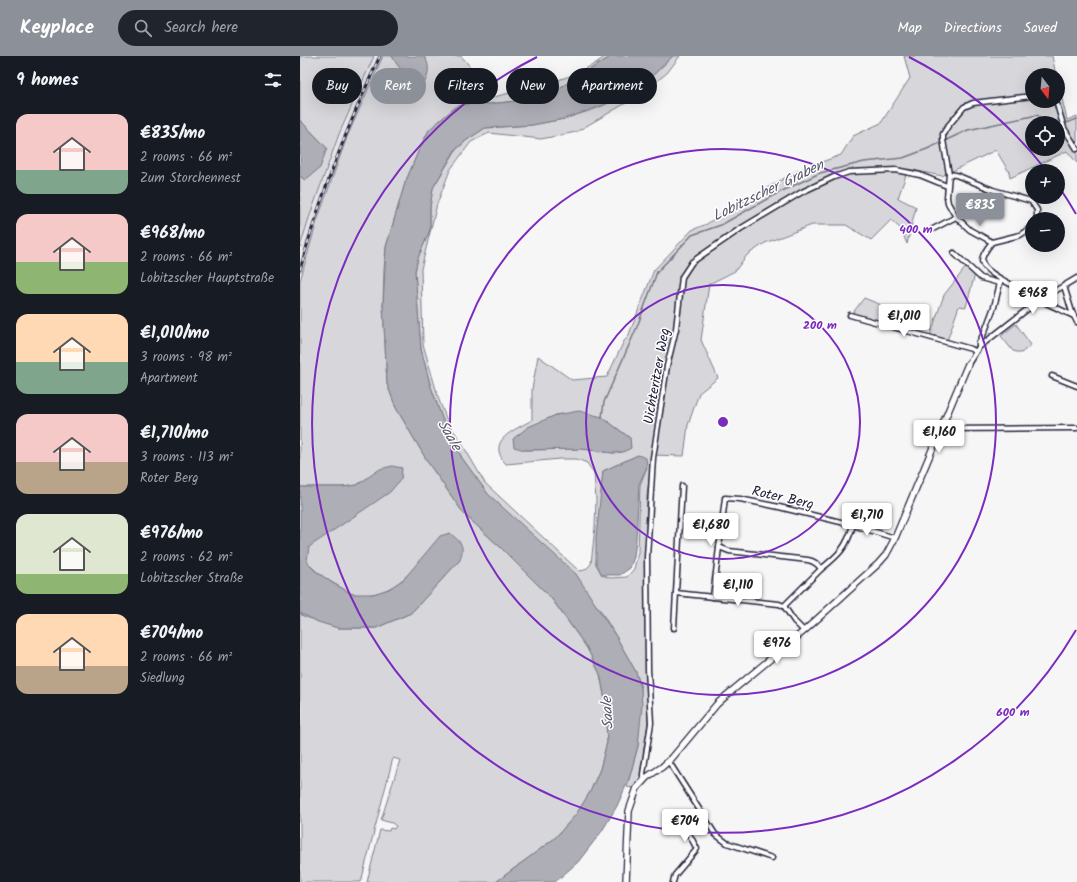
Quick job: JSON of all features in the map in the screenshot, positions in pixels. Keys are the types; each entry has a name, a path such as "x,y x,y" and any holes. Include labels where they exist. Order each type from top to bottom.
{"street":[{"path":"992,242 970,230 956,216 948,203 946,196 950,174 942,137 944,130 968,105 973,103 1025,97"},
{"path":"1058,108 1064,128 1077,149"},
{"name":"Uichteritzer Weg","path":"644,779 643,774 651,723 648,669 647,556 653,458 668,366 676,329 682,277 692,262 740,229 802,192 834,177 849,172 896,170 920,175 947,186"},
{"path":"950,174 993,190 1032,201 1037,212"},
{"path":"933,229 956,216"},
{"path":"1000,281 986,268 982,260 984,253 992,242 1020,235 1025,232"},
{"path":"954,253 981,278 1000,281 1026,292 1038,301"},
{"path":"626,882 629,811 637,788 644,779 669,762 717,704 804,630 878,564 886,555 895,538 940,429 974,353 979,347 1038,301 1077,278"},
{"path":"979,347 979,343 994,306 1000,281"},
{"path":"1064,286 1077,322"},
{"path":"1043,298 1046,303 1074,316"},
{"path":"850,315 971,349 974,353"},
{"path":"1052,376 1077,386"},
{"path":"940,429 1077,428"},
{"path":"674,628 682,486"},
{"name":"Roter Berg","path":"713,597 725,498 740,499 779,507 852,526"},
{"path":"784,606 821,569 842,551 849,537 852,526 895,538"},
{"path":"719,548 729,551 813,561 821,569"},
{"path":"676,593 784,606 794,621 804,630"},
{"path":"669,762 715,834 727,843 772,858"},
{"path":"673,882 675,875 697,849 688,832 687,825 703,814"}],"shaded area":[{"path":"300,56 374,56 362,83 362,68 312,68 312,104 352,104 339,134 300,247 300,176 305,180 327,148 300,120"},
{"path":"374,56 383,56 378,68 370,68 370,85 362,103 362,83"},
{"path":"383,56 392,56 401,68 378,68"},
{"path":"423,56 461,56 471,68 434,68 434,104 466,104 456,107 429,130 405,183 386,247 383,305 387,384 396,408 429,464 464,514 499,546 551,598 587,648 600,674 605,700 607,742 600,769 590,792 577,813 555,838 496,882 367,882 380,830 389,831 390,828 394,829 396,826 392,823 381,820 400,760 393,758 361,882 300,882 300,613 303,616 338,628 376,628 411,613 460,560 441,536 414,569 404,578 381,592 368,595 353,594 348,592 322,576 306,561 308,547 341,524 365,480 357,485 343,487 300,487 300,281 317,221 347,137 370,85 370,104 426,104 426,68 423,68 426,59"},
{"path":"606,56 612,56 592,68 587,68"},
{"path":"673,56 680,56 667,73 657,81 657,71"},
{"path":"904,56 1052,56 1055,68 1025,68 1025,108 1064,108 1067,120 1077,116 1077,163 1067,151 1065,152 1065,116 1025,116 1025,156 1056,156 1040,164 1025,164 1025,171 1010,178 1009,172 996,150 942,176 908,169 898,198 916,207 907,244 901,229 891,220 871,240 846,225 812,225 765,243 747,255 735,271 709,284 701,340 718,378 699,393 688,425 684,456 652,455 647,496 645,557 648,723 639,782 634,788 627,787 638,746 641,688 636,672 599,608 488,494 462,458 442,418 430,384 421,349 415,272 418,258 430,230 430,207 433,188 456,150 467,140 485,128 532,125 564,119 606,104 624,104 576,132 541,139 489,133 471,142 450,170 437,204 421,269 423,344 439,400 448,423 485,483 579,571 585,570 591,564 596,500 594,473 587,463 577,459 506,464 500,456 499,448 505,437 532,420 532,389 538,356 572,380 607,377 624,341 628,337 654,270 692,230 707,224 719,215 797,171 841,155 853,136 881,123 910,78","holes":["556,415 602,417 630,438 623,452 613,453 582,449 525,450 513,439 528,428","638,455 647,467 640,485 638,553 634,569 627,577 610,578 602,575 596,564 603,471"]},
{"path":"567,77 567,83 559,88 559,80"},
{"path":"506,94 506,102 498,103 498,96"},
{"path":"352,104 362,104 347,137 317,221 300,281 300,247 339,134"},
{"path":"966,267 975,274 966,307 959,306 947,341 930,335 944,295"},
{"path":"864,298 909,316 904,328 852,314"},
{"path":"1016,324 1031,345 1021,353 1013,351 1001,336"}],"water":[{"path":"392,56 423,56 426,59 428,66 427,78 426,80 426,68 400,68"},
{"path":"612,56 673,56 657,71 657,68 592,68"},
{"name":"Saale","path":"567,83 567,104 606,104 564,119 532,125 485,128 455,150 433,188 430,207 430,230 418,258 415,271 421,349 430,384 442,418 462,458 488,494 576,574 617,638 636,672 641,688 642,706 638,746 629,779 617,806 602,831 578,862 555,882 496,882 555,838 577,813 590,792 600,769 607,742 605,700 600,674 587,648 570,624 551,598 499,546 464,514 429,464 396,408 387,384 383,305 386,247 405,183 429,130 456,107 466,104 498,104 506,102 506,104 559,104 559,88"},
{"path":"300,120 327,148 320,168 305,180 300,176"},
{"path":"579,411 602,417 630,438 631,448 623,452 613,453 582,449 525,450 514,447 513,439 528,427 556,415"},
{"path":"638,455 646,458 647,467 639,484 634,557 630,568 620,575 602,575 596,564 596,538 603,471"},
{"path":"392,466 402,468 401,479 390,492 309,547 307,561 314,570 352,594 373,594 389,589 404,579 440,536 450,533 461,544 462,550 460,560 411,613 376,628 338,628 318,622 300,613 300,487 343,487 357,485 380,469"}],"waterway":[{"name":"Lobitzscher Graben","path":"1032,116 1038,116"},
{"name":"Lobitzscher Graben","path":"602,417 604,402 637,327 657,272 692,235 721,225 776,194 820,173 864,162 903,158 927,149 968,130 1025,118"},
{"name":"Lobitzscher Graben","path":"1065,124 1077,119"}],"railway":[{"path":"300,270 316,215 336,161 380,56"}]}
